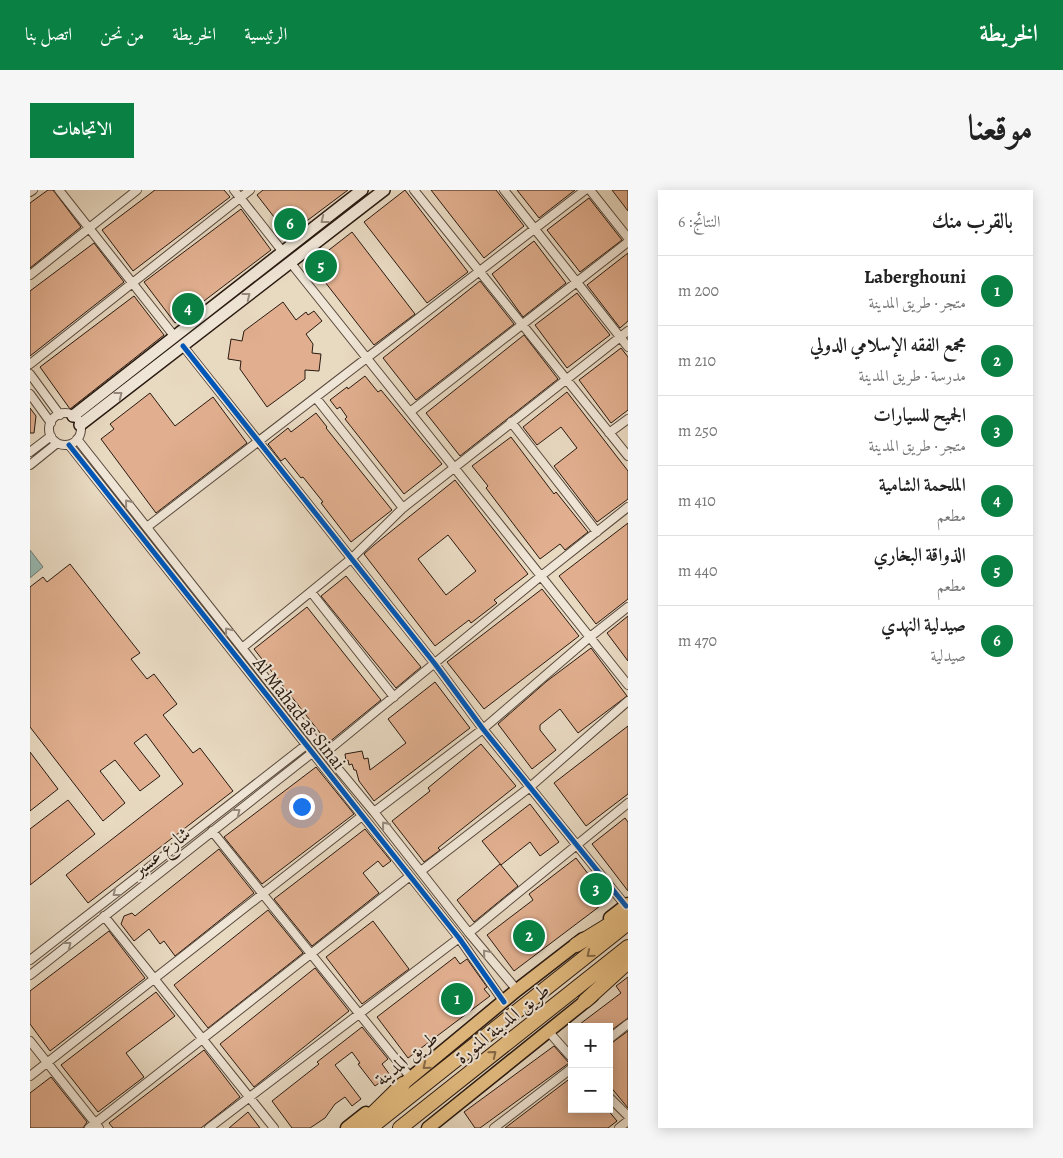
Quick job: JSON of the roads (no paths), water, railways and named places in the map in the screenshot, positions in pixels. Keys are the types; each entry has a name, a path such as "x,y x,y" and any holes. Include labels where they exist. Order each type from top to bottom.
{"highway":[{"path":"576,945 627,907"},
{"name":"طريق المدينة المنورة","path":"370,1128 628,923"},
{"name":"طريق المدينة المنورة","path":"400,1128 628,947"},
{"path":"585,1001 628,962"},
{"path":"358,1128 407,1081"}],"main road":[{"name":"طريق المدينة","path":"347,1128 517,990 576,945"},
{"path":"428,1128 628,967"}],"street":[{"path":"59,190 352,558 483,729 627,907"},
{"path":"30,275 137,190"},
{"path":"234,190 283,252"},
{"path":"30,364 250,190"},
{"path":"77,421 179,341 283,252 362,190"},
{"path":"179,341 290,262 384,190"},
{"path":"414,190 628,456"},
{"path":"504,190 628,347"},
{"path":"147,527 585,190"},
{"path":"410,412 628,240 590,190"},
{"path":"290,262 628,686"},
{"path":"242,648 352,558 403,508 628,331"},
{"path":"30,374 60,415"},
{"path":"30,394 51,423"},
{"path":"316,398 403,508"},
{"path":"30,465 56,444 71,445 82,434 77,421 67,412 53,418 51,423 48,432 56,444"},
{"path":"610,433 628,418"},
{"path":"511,422 597,532"},
{"path":"30,452 51,436"},
{"name":"Al Mahad as Sinai","path":"77,439 325,753 517,990"},
{"name":"Al Mahad as Sinai","path":"68,445 410,876 504,1002"},
{"path":"325,753 628,507"},
{"path":"311,592 394,697"},
{"path":"374,812 483,729 628,607"},
{"path":"421,871 530,786 628,701"},
{"name":"شارع عسير","path":"30,960 306,745"},
{"name":"شارع عسير","path":"30,975 312,753"},
{"path":"469,933 628,803"},
{"path":"30,1076 362,816"},
{"path":"212,832 359,1014 407,1081"},
{"path":"30,1041 94,1126 410,876"},
{"path":"104,916 274,1128"},
{"path":"209,1128 458,938"},
{"path":"613,1036 628,1024"},
{"path":"548,1031 568,1054"},
{"path":"494,1128 568,1071"},
{"path":"613,1101 628,1116"},
{"path":"619,1128 628,1121"}],"water":[{"path":"30,550 43,567 30,578"}],"place":[{"name":"صيدلية النهدي","path":"290,224"},
{"name":"الذواقة البخاري","path":"321,266"},
{"name":"الملحمة الشامية","path":"188,309"},
{"name":"الجميح للسيارات","path":"596,889"},
{"name":"مجمع الفقه الإسلامي الدولي","path":"529,936"},
{"name":"Laberghouni","path":"457,999"}]}
